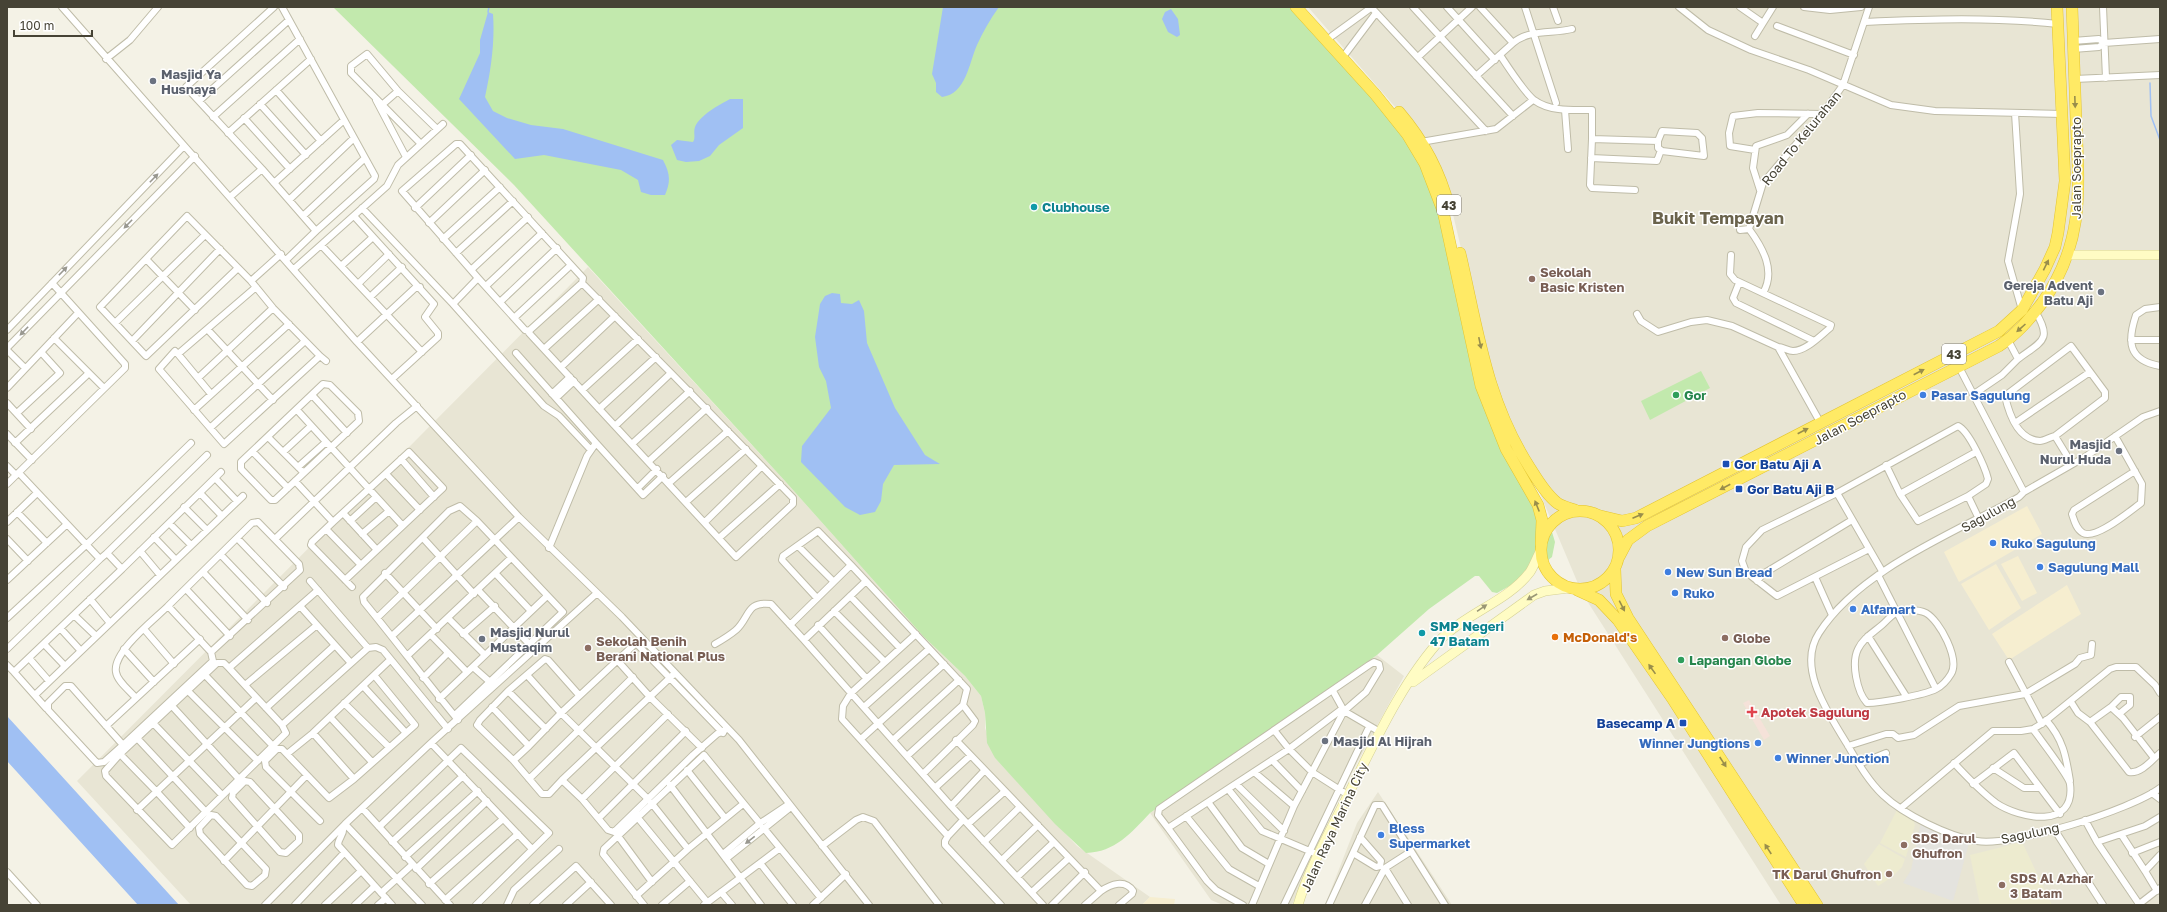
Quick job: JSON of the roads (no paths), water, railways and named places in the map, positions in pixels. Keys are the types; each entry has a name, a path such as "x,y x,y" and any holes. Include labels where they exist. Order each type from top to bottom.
{"highway":[{"name":"43","path":"1296,7 1374,94 1407,134 1425,164 1443,211 1481,386 1506,449 1538,504 1542,520 1541,547"},
{"name":"43","path":"1305,7 1410,126 1421,142 1441,178 1488,379 1498,408 1514,444 1538,480 1556,502 1575,510"},
{"name":"Jalan Soeprapto","path":"1601,516 1622,521 1636,518 1786,439 1999,331 2022,310 2055,247 2065,180 2057,7"},
{"name":"Jalan Soeprapto","path":"1619,556 1628,540 1647,526 2008,340 2025,325 2057,279 2068,255 2076,227 2078,199 2072,7"},
{"path":"1786,439 1786,448 1792,452"},
{"path":"1573,589 1589,589 1602,584 1614,569 1619,556 1620,549 1618,536 1611,524 1601,516 1588,511 1575,510 1563,514 1552,521 1545,532 1541,547 1546,569 1553,579 1573,589 1599,600 1618,620 1738,794 1817,905"},
{"path":"1614,569 1616,594 1628,618 1738,794 1804,905"}],"main road":[{"path":"2068,255 2160,255"},
{"name":"Jalan Raya Marina City","path":"1298,905 1319,855 1348,794 1380,732 1407,686 1444,637 1455,626 1510,591 1530,572 1541,547"},
{"name":"Jalan Raya Marina City","path":"1407,686 1534,595 1545,591 1573,589"}],"street":[{"path":"62,7 106,59 184,147 195,156 357,342 519,517 549,548 597,593 675,673 790,805 869,905"},
{"path":"106,59 130,40 158,7"},
{"path":"274,7 186,87 262,169 316,232"},
{"path":"282,7 375,176 374,179 286,260"},
{"path":"1332,36 1372,7 1486,131"},
{"path":"1413,7 1514,116"},
{"path":"1447,7 1497,57 1534,100 1542,104 1565,110 1592,110 1592,188 1635,190"},
{"path":"1418,57 1472,7"},
{"path":"1480,7 1513,42"},
{"path":"1525,7 1556,104"},
{"path":"1553,7 1558,21"},
{"path":"1679,7 1689,17 1714,33 1751,50 1797,65 1891,105 1935,111 2062,114"},
{"path":"1740,7 1763,23"},
{"path":"1755,36 1773,7"},
{"path":"1804,7 1862,7"},
{"name":"Road To Kelurahan","path":"1749,229 1760,190 1776,167 1822,114 1843,85 1869,7"},
{"path":"2102,7 2106,78"},
{"path":"1346,53 1376,13"},
{"path":"1865,22 1983,18 2058,24"},
{"path":"199,101 289,20"},
{"path":"1777,26 1854,55"},
{"path":"1476,76 1519,37 1533,34 1556,33 1572,29"},
{"path":"213,117 300,39"},
{"path":"2073,45 2099,39 2104,43 2160,39"},
{"path":"421,144 350,70 351,66 366,54 398,91 437,129"},
{"path":"228,133 311,59"},
{"path":"2074,79 2160,75"},
{"path":"276,90 321,141"},
{"path":"383,104 398,91"},
{"path":"375,97 406,157"},
{"path":"1421,142 1496,129 1534,100"},
{"path":"260,104 306,155"},
{"path":"1565,110 1568,149"},
{"path":"1755,150 1730,146 1729,133 1733,116 1758,113 1822,114"},
{"path":"2015,113 2020,194 2008,261 2022,310"},
{"path":"1760,190 1753,168 1755,150 1759,145 1786,135 1808,114"},
{"path":"244,118 290,169"},
{"path":"274,183 344,120"},
{"path":"294,269 387,186 398,165 442,124"},
{"path":"1591,158 1657,161 1660,150 1658,141 1662,131 1697,133 1701,135 1704,156 1660,150"},
{"path":"289,200 354,138"},
{"path":"1592,139 1658,141"},
{"path":"529,331 582,283 583,278 471,155 460,144 456,144 402,191 415,208 514,318 525,330 529,331 736,557 793,504 793,498 690,391 582,283"},
{"path":"7,330 184,147"},
{"path":"415,208 471,155"},
{"path":"26,368 7,349 195,156"},
{"path":"303,216 365,158"},
{"path":"230,197 262,169"},
{"path":"429,223 485,170"},
{"path":"443,239 500,187"},
{"path":"456,253 513,201"},
{"path":"362,208 453,304 544,406 559,416 591,450"},
{"path":"238,268 146,356 100,307 187,216 251,281 272,308 326,362"},
{"path":"354,216 402,267 434,304 425,317 438,336 392,379"},
{"path":"471,270 528,217"},
{"path":"1740,230 1749,229 1761,246 1766,259 1769,281 1763,294"},
{"path":"486,286 542,233"},
{"path":"115,323 206,235"},
{"path":"341,266 373,237"},
{"path":"321,245 422,352"},
{"path":"500,302 557,248"},
{"path":"132,341 220,250"},
{"path":"251,281 280,254"},
{"path":"358,284 389,254"},
{"path":"1637,314 1641,320 1658,332 1691,322 1711,321 1732,326 1778,346 1794,351 1814,341 1830,328 1831,325 1739,283 1732,278 1730,274 1732,255"},
{"path":"146,259 195,310"},
{"path":"514,318 571,264"},
{"path":"370,297 402,267"},
{"path":"453,304 478,278"},
{"path":"7,484 126,366 52,283"},
{"path":"1739,283 1733,298 1736,303 1814,341"},
{"path":"178,354 208,330 256,287"},
{"path":"357,342 415,288 420,287"},
{"path":"544,349 599,299"},
{"path":"29,307 38,317"},
{"path":"2160,307 2144,309 2136,315 2131,330 2132,349 2141,359 2160,366"},
{"path":"198,378 272,308"},
{"path":"1974,394 2002,375 2018,359 2041,342 2044,337 2044,328 2035,311"},
{"path":"7,388 78,313"},
{"path":"561,367 615,316"},
{"path":"194,410 289,324"},
{"path":"208,330 273,400"},
{"path":"54,338 104,388"},
{"path":"582,390 638,339"},
{"path":"2008,340 2018,359"},
{"path":"2131,340 2160,340"},
{"path":"210,428 305,341"},
{"path":"1778,346 1820,422"},
{"path":"2071,346 2105,392 2105,398 2055,436 2040,441 2027,438 2018,429 2015,423 2006,400 2006,394 2071,346"},
{"path":"212,394 175,351 159,369 224,444 320,356"},
{"path":"17,413 60,372 41,352"},
{"path":"516,353 643,494 663,476"},
{"path":"599,409 656,357"},
{"name":"Sagulung","path":"1958,365 2024,492"},
{"path":"2015,423 2090,372"},
{"path":"16,443 89,373"},
{"path":"615,426 671,373"},
{"path":"554,396 572,379"},
{"path":"323,384 328,384 358,413 359,421 303,472 276,500 272,501 241,469 240,464 312,395 323,384"},
{"path":"633,443 690,391"},
{"path":"312,395 347,433"},
{"path":"7,403 31,429"},
{"path":"275,539 350,469 396,423 417,406"},
{"path":"649,461 706,408"},
{"path":"297,410 402,525"},
{"name":"Sagulung","path":"2160,411 2143,417 2072,464 2018,497 1880,573 1832,615 1818,634 1811,656 1813,674 1822,699 1859,764 1882,794 1901,808 1958,837 1978,842 2006,840 2054,829 2119,810 2160,788"},
{"path":"283,452 311,426"},
{"path":"1869,549 1777,596 1757,581 1742,566 1742,554 1746,547 1762,530 1837,494 1886,465 1958,426 1962,428 1976,452 1988,479 1986,484 1968,496 1918,521 1900,494 1886,465"},
{"path":"669,483 728,430"},
{"path":"7,434 32,460"},
{"path":"268,436 303,472"},
{"path":"2055,436 2072,464"},
{"path":"2115,436 2135,471 2142,484 2141,503 2117,521 2091,534 2083,533 2076,526 2072,514 2074,510 2135,471"},
{"path":"7,618 86,545 192,442"},
{"path":"298,467 326,442"},
{"path":"549,548 587,456 596,443"},
{"path":"686,502 746,449"},
{"path":"253,452 288,488"},
{"path":"345,580 443,488 410,452 311,544 345,580 352,587"},
{"path":"1900,494 1976,452"},
{"path":"7,649 207,455"},
{"path":"401,459 434,497"},
{"path":"7,466 37,493 100,559"},
{"path":"705,522 762,466"},
{"path":"638,488 656,469"},
{"path":"14,672 221,472"},
{"path":"386,474 420,510"},
{"path":"215,478 237,501"},
{"path":"295,481 333,522"},
{"path":"719,538 780,484"},
{"path":"7,522 37,493"},
{"path":"200,493 222,516"},
{"path":"1837,494 1869,549 1896,612 1936,689"},
{"path":"35,695 243,496"},
{"path":"1968,496 1979,519"},
{"path":"350,521 376,497"},
{"path":"265,905 362,808 448,729 456,718 490,682 563,612 477,521 460,506 455,507 385,573 363,597 364,602 392,636 422,678 456,718"},
{"path":"184,508 207,530"},
{"path":"362,534 389,511"},
{"path":"17,512 47,543"},
{"path":"343,513 377,550"},
{"path":"392,636 519,517"},
{"path":"1757,581 1763,574 1852,520"},
{"path":"377,618 477,521"},
{"path":"169,522 191,545"},
{"path":"136,698 116,673 117,664 124,649 238,539 252,523 260,523 300,566 299,572 212,652"},
{"path":"8,578 66,524"},
{"path":"326,529 361,565"},
{"path":"816,597 782,560 783,556 818,531 967,690 963,705 907,756"},
{"path":"154,537 176,560"},
{"path":"423,538 456,576 495,606 536,649"},
{"path":"7,539 28,561"},
{"path":"238,539 284,587"},
{"path":"798,546 833,581"},
{"path":"140,551 160,575"},
{"path":"107,553 122,569"},
{"path":"221,555 266,603"},
{"path":"407,656 496,574 511,558"},
{"path":"790,625 816,597 851,565"},
{"path":"203,572 248,620"},
{"path":"385,573 437,629"},
{"path":"496,574 531,611"},
{"path":"1815,577 1832,615"},
{"path":"310,581 368,648"},
{"path":"804,640 818,625 866,581"},
{"path":"186,589 230,636"},
{"path":"229,668 318,590"},
{"path":"456,718 536,649 597,593"},
{"path":"439,699 547,596"},
{"path":"850,596 899,647"},
{"path":"90,599 110,623"},
{"path":"715,644 736,630 751,608 761,603 771,604 924,773 965,822 1043,905"},
{"path":"7,665 97,763 104,762 211,664 214,658 212,652 168,606"},
{"path":"300,606 334,646 351,663"},
{"path":"463,634 495,606"},
{"path":"1916,610 1924,612 1933,618 1940,626 1954,665 1947,680 1936,689 1877,703 1867,703 1862,698 1856,663 1858,650 1868,636 1896,612 1916,610"},
{"path":"834,611 884,661"},
{"path":"74,615 96,636"},
{"path":"448,618 485,655"},
{"path":"245,685 317,625"},
{"path":"818,625 866,678"},
{"path":"60,628 81,651"},
{"path":"144,629 174,664"},
{"path":"916,634 899,647 850,693 843,706 842,719 948,836"},
{"path":"430,635 467,672"},
{"path":"1868,636 1906,696"},
{"path":"516,758 579,695 641,637"},
{"path":"106,726 200,639"},
{"path":"636,643 725,731"},
{"path":"44,644 65,666"},
{"path":"1848,746 1886,734 1904,738 1914,735 1959,706 2026,694 2069,668 2080,658 2091,655 2092,644"},
{"path":"266,708 334,646"},
{"path":"282,725 368,648 379,648 448,729"},
{"path":"124,649 154,682"},
{"path":"864,707 929,649"},
{"path":"422,678 448,653"},
{"path":"29,658 49,681"},
{"path":"287,754 313,733 390,660"},
{"path":"579,695 548,660 542,661 508,691 477,723 478,727 513,760 542,794 546,796 675,673"},
{"path":"617,660 650,697 702,748"},
{"path":"219,662 224,663 229,668 282,725 286,734 172,845 105,773 107,767 120,754 219,662"},
{"path":"1168,828 1289,749 1343,710 1366,692 1380,669 1380,665 1374,662 1369,665 1159,809 1158,815 1207,881 1216,890 1243,905"},
{"path":"1954,763 1973,784 1997,803 2009,810 2038,818 2060,814 2069,802 2070,783 2062,743 2058,733 2044,722 2026,694 2010,662"},
{"path":"861,739 879,725 944,664"},
{"path":"473,667 490,682"},
{"path":"1901,808 1993,731 2021,731 2033,729 2071,702 2110,669 2116,667 2136,668 2155,685 2160,693"},
{"path":"206,675 240,714 273,746"},
{"path":"320,821 290,792 265,763 278,748 282,749 306,776 329,798 354,778 415,725 374,675"},
{"path":"527,675 561,713 580,729 596,748 651,802 688,849"},
{"path":"529,779 633,677"},
{"path":"893,740 959,680"},
{"path":"46,708 48,703 65,686 69,685 124,745"},
{"path":"363,686 406,732"},
{"path":"1333,690 1343,710 1369,727 1380,732"},
{"path":"508,691 546,729"},
{"path":"188,692 258,762"},
{"path":"2090,722 2111,707 2121,697 2130,697 2130,705 2119,714"},
{"path":"138,810 256,698"},
{"path":"2071,702 2078,713 2090,722 2129,772 2134,773 2142,768 2160,752"},
{"path":"344,703 389,747"},
{"path":"924,773 973,725 975,721 963,705"},
{"path":"172,706 239,779"},
{"path":"492,707 529,746"},
{"path":"2111,707 2119,714 2135,737 2154,758"},
{"path":"1252,905 1294,806 1343,710"},
{"path":"582,799 668,714"},
{"path":"330,717 372,762"},
{"path":"2135,737 2160,717"},
{"path":"153,723 222,795"},
{"path":"1284,905 1338,788 1369,727"},
{"path":"2033,729 2070,783"},
{"path":"1274,730 1289,749 1312,772 1348,794"},
{"path":"599,818 686,731"},
{"path":"644,905 603,854 604,849 638,818 651,802 702,748 717,734 725,731"},
{"path":"313,733 354,778"},
{"path":"137,738 206,812"},
{"path":"956,740 1069,858 1085,872 1101,891"},
{"path":"431,743 532,849"},
{"path":"379,827 461,748 549,833 476,905"},
{"path":"1973,784 2014,752 2060,814"},
{"path":"1859,764 1886,753"},
{"path":"120,754 158,792 190,828"},
{"path":"562,780 582,799 608,830 614,832 651,802 704,755 821,898"},
{"path":"936,787 970,756"},
{"path":"1272,760 1302,791"},
{"path":"1993,768 2024,788 2040,788"},
{"path":"687,770 725,818"},
{"path":"951,806 984,770"},
{"path":"1254,772 1294,806"},
{"path":"224,861 306,776"},
{"path":"392,842 463,776"},
{"path":"248,781 274,809 299,835 299,841 287,852 282,853 257,826 232,798 233,793 244,782 248,781"},
{"path":"1236,784 1284,831"},
{"path":"670,785 761,905"},
{"path":"1228,789 1262,831 1319,855"},
{"path":"405,857 478,791"},
{"path":"1001,905 945,846 945,841 948,836 1005,791"},
{"path":"2152,793 2160,799"},
{"path":"378,905 398,879 414,867 487,801"},
{"path":"1208,802 1242,848 1269,864"},
{"path":"636,896 675,863 688,849 743,804"},
{"path":"1329,905 1375,805 1379,804 1382,805 1410,852 1445,905"},
{"path":"725,857 759,824 790,805"},
{"path":"725,857 764,830 790,805"},
{"path":"984,842 1020,807"},
{"path":"362,808 429,884 448,903 518,834"},
{"path":"211,815 215,815 241,842 266,869 265,875 254,885 248,886 224,861 199,831 199,828 211,815"},
{"path":"1186,816 1229,869 1259,886"},
{"path":"822,846 856,820 863,817 874,821 939,905"},
{"path":"638,818 690,881 706,904 780,848"},
{"path":"2097,842 2145,826 2160,818"},
{"path":"429,884 503,819"},
{"path":"2085,820 2097,842 2138,905 2159,889 2132,853 2121,834"},
{"path":"1002,860 1038,825"},
{"path":"344,826 343,832 338,841 338,845 392,905"},
{"path":"344,826 422,905"},
{"path":"2054,829 2103,905"},
{"path":"618,836 652,882"},
{"path":"1353,853 1376,867 1380,866 1381,861 1379,857 1360,837"},
{"path":"1017,877 1054,842"},
{"path":"2132,853 2160,842"},
{"path":"507,905 514,890 559,849"},
{"path":"295,905 344,852"},
{"path":"1365,905 1385,868 1410,852"},
{"path":"2145,871 2160,855"},
{"path":"1032,892 1069,858"},
{"path":"760,863 793,905"},
{"path":"536,904 576,866 609,902 600,905"},
{"path":"1385,868 1408,905"},
{"path":"325,905 361,871"},
{"path":"7,872 37,905"},
{"path":"1052,905 1085,872"},
{"path":"813,905 846,874"},
{"path":"662,905 690,881"},
{"path":"566,905 591,882"},
{"path":"1085,905 1101,891 1119,884 1130,887 1133,891 1132,894 1119,905"},
{"path":"355,905 375,886"},
{"path":"721,892 732,905"}],"water":[{"path":"943,7 999,7 979,40 966,77 962,84 950,95 942,97 936,92 936,83 932,74"},
{"path":"1171,9 1178,19 1180,35 1177,37 1168,32 1162,19 1165,12"},
{"path":"488,12 493,14 493,45 491,66 485,97 493,111 507,118 531,125 563,129 663,160 669,177 665,195 651,195 641,192 638,180 621,170 544,155 515,159 459,99 480,53 480,40"},
{"path":"730,99 743,99 743,128 719,145 710,156 699,161 686,162 677,160 671,145 677,140 693,142 695,127 701,118"},
{"path":"832,293 840,294 841,303 852,304 859,300 864,311 867,343 895,408 925,455 940,464 894,465 883,484 881,501 875,512 860,515 845,507 801,462 802,446 831,408 826,381 819,367 815,337 820,304 825,296"},
{"path":"7,716 179,905 138,905 7,761"}],"waterway":[{"path":"488,12 489,7"},
{"path":"2150,83 2151,116 2160,140"}],"place":[{"name":"Masjid Ya Husnaya","path":"153,81"},
{"name":"Clubhouse","path":"1034,207"},
{"name":"Sekolah Basic Kristen","path":"1532,279"},
{"name":"Gereja Advent Batu Aji","path":"2101,292"},
{"name":"Gor","path":"1676,395"},
{"name":"Pasar Sagulung","path":"1923,395"},
{"name":"Masjid Nurul Huda","path":"2119,451"},
{"name":"Gor Batu Aji A","path":"1726,464"},
{"name":"Gor Batu Aji B","path":"1739,489"},
{"name":"Ruko Sagulung","path":"1993,543"},
{"name":"Sagulung Mall","path":"2040,567"},
{"name":"New Sun Bread","path":"1668,572"},
{"name":"Ruko","path":"1675,593"},
{"name":"Alfamart","path":"1853,609"},
{"name":"SMP Negeri 47 Batam","path":"1422,633"},
{"name":"McDonald's","path":"1555,637"},
{"name":"Globe","path":"1725,638"},
{"name":"Masjid Nurul Mustaqim","path":"482,639"},
{"name":"Sekolah Benih Berani National Plus","path":"588,648"},
{"name":"Lapangan Globe","path":"1681,660"},
{"name":"Apotek Sagulung","path":"1752,712"},
{"name":"Basecamp A","path":"1683,723"},
{"name":"Masjid Al Hijrah","path":"1325,741"},
{"name":"Winner Jungtions","path":"1758,743"},
{"name":"Winner Junction","path":"1778,758"},
{"name":"Bless Supermarket","path":"1381,835"},
{"name":"SDS Darul Ghufron","path":"1904,845"},
{"name":"TK Darul Ghufron","path":"1889,874"},
{"name":"SDS Al Azhar 3 Batam","path":"2002,885"}],"district":[{"name":"Bukit Tempayan","path":"1718,217"}]}
